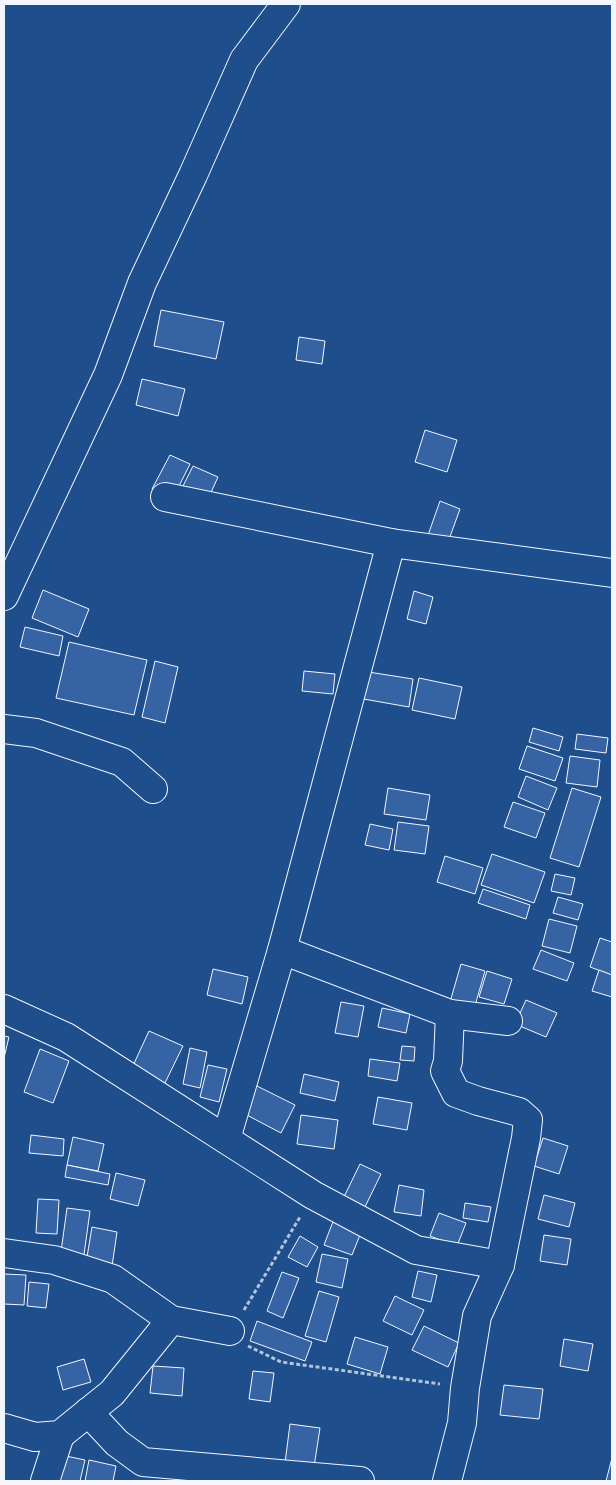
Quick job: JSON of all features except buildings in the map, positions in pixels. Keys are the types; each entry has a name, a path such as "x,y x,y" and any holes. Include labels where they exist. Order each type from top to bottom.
{"street":[{"path":"4,596 108,375 142,283 244,60 286,4"},
{"path":"165,497 391,543 612,573"},
{"path":"226,1139 282,950 391,543"},
{"path":"4,729 36,733 122,762 153,789"},
{"path":"282,950 450,1014 508,1021"},
{"path":"4,1009 66,1037 314,1195 416,1250 500,1265"},
{"path":"447,1481 462,1423 465,1388 477,1316 500,1265 528,1120 519,1112 456,1093 446,1071 450,1014"},
{"path":"4,1253 54,1260 113,1279 171,1320 230,1332"},
{"path":"45,1481 60,1435 112,1393 171,1320"},
{"path":"88,1412 117,1443 143,1462 242,1476 360,1481"},
{"path":"4,1428 34,1437 60,1435"}],"path":[{"path":"314,1195 230,1332 241,1342 281,1362 465,1388"}]}
